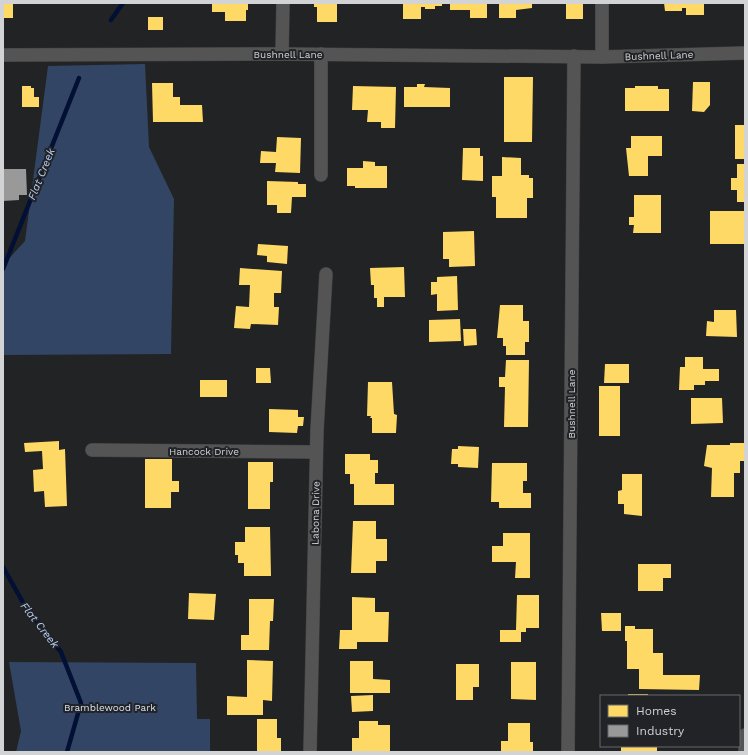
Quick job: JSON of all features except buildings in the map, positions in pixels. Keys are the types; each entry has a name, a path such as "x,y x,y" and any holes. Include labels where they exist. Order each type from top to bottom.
{"street":[{"path":"282,54 283,3"},
{"path":"602,3 602,57"},
{"name":"Bushnell Lane","path":"3,56 321,54 602,57 745,53"},
{"path":"321,54 321,175"},
{"name":"Bushnell Lane","path":"568,752 574,56"},
{"name":"Labona Drive","path":"310,752 316,452 326,274"},
{"name":"Hancock Drive","path":"92,450 316,452"},
{"path":"744,752 745,735"}],"green space":[{"path":"145,64 149,147 174,199 171,354 3,355 3,265 25,241 48,66"},
{"name":"Bramblewood Park","path":"9,662 196,663 197,719 210,719 210,752 16,752 21,731"}],"waterway":[{"name":"Flat Creek","path":"111,20 123,3"},
{"name":"Flat Creek","path":"3,269 79,78"},
{"name":"Flat Creek","path":"3,567 25,606 61,652 81,703 67,752"}]}
